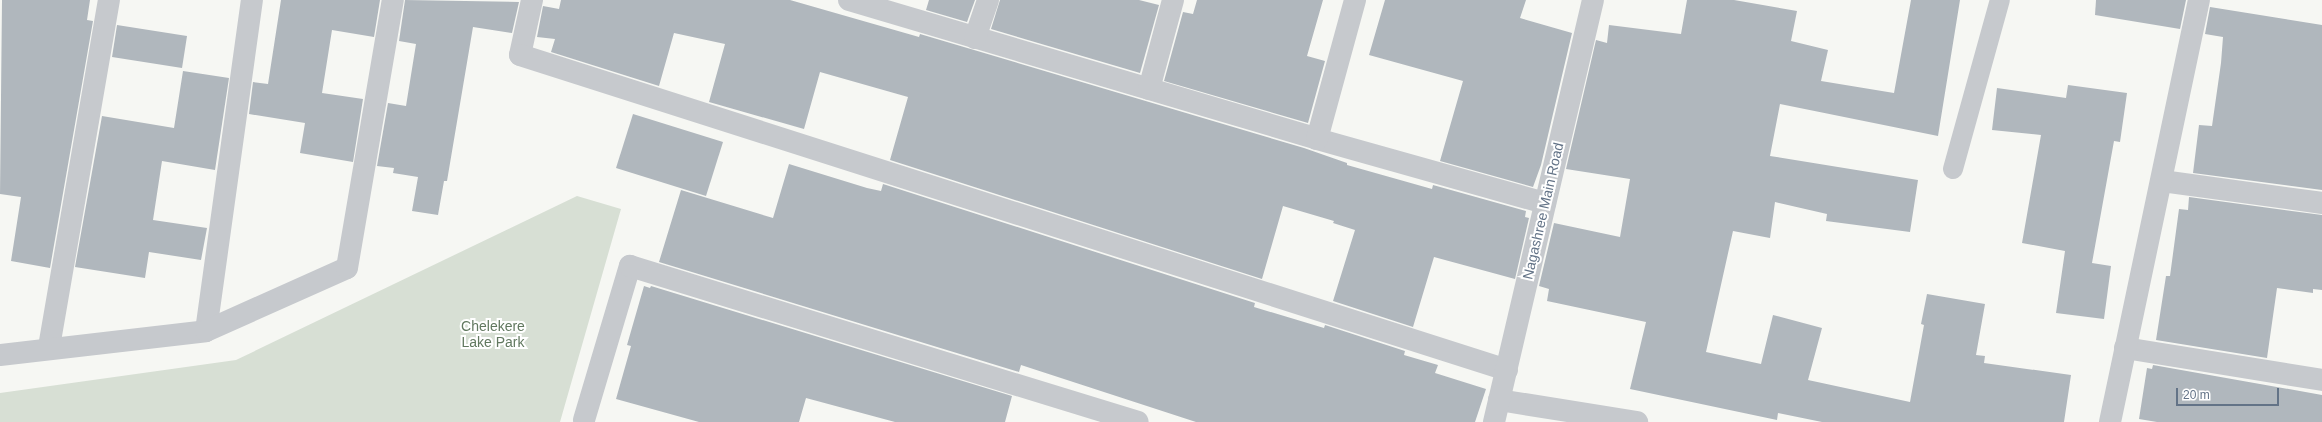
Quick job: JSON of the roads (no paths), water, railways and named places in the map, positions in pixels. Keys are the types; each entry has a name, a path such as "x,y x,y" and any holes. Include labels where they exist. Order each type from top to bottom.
{"street":[{"path":"49,347 109,0"},
{"path":"206,331 252,0"},
{"path":"0,355 49,347 206,331 347,268 393,0"},
{"path":"532,0 520,55 1507,370"},
{"path":"849,0 872,3 975,38 1317,139 1545,204"},
{"path":"975,38 988,0"},
{"path":"1149,89 1173,0"},
{"path":"1317,139 1355,0"},
{"name":"Nagashree Main Road","path":"1494,422 1593,0"},
{"path":"2110,422 2199,0"},
{"path":"2162,181 2322,203"},
{"path":"588,421 630,266 1138,422"},
{"path":"2125,348 2322,380"},
{"path":"1500,400 1637,422"}],"lane":[{"path":"1953,169 2000,0"}],"park label":[{"name":"Chelekere Lake Park","path":"493,334"}]}
